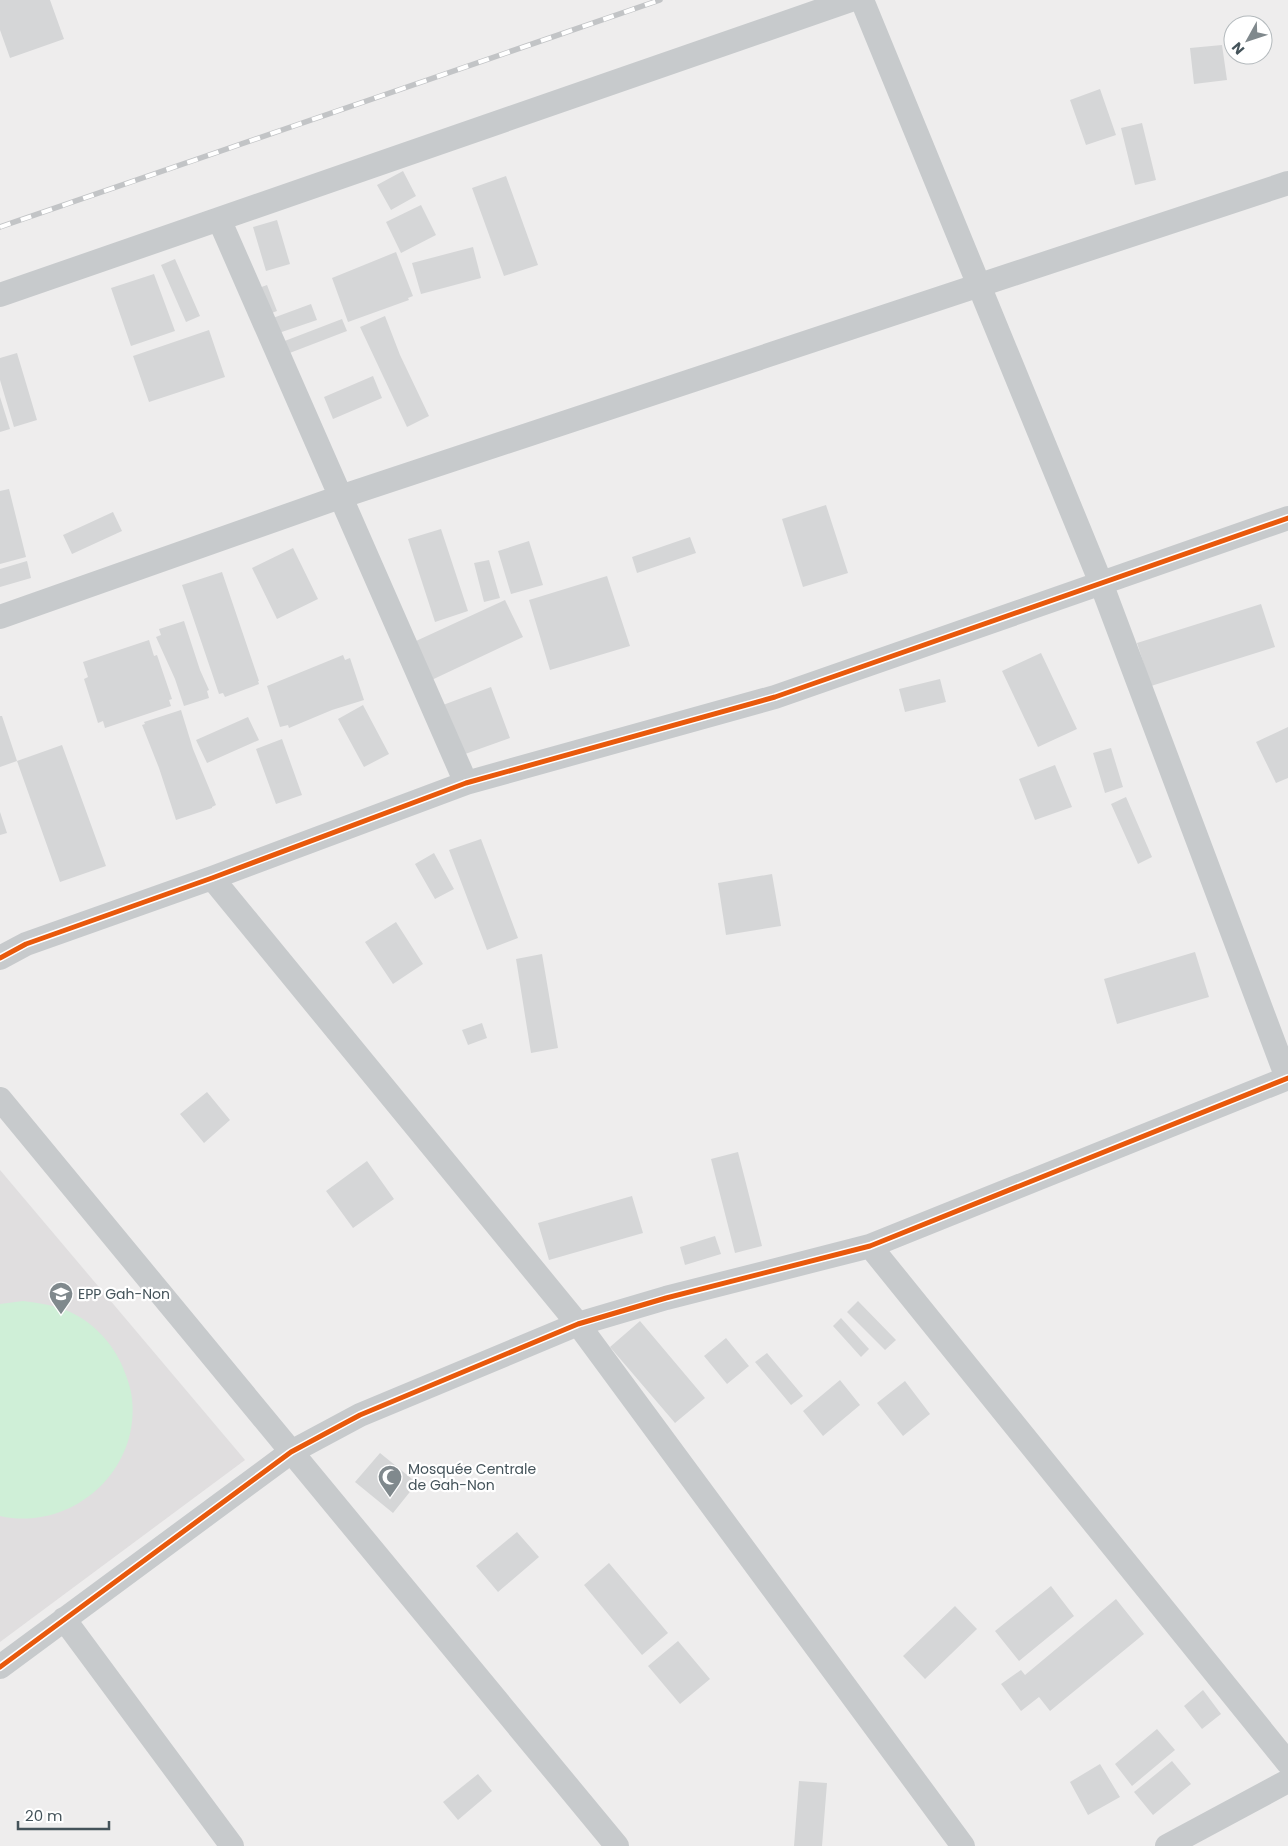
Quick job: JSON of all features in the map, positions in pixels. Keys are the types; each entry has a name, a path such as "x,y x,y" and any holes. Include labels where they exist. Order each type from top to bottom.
{"street":[{"path":"0,295 851,0"},
{"path":"0,1667 291,1452 360,1415 578,1324 666,1298 870,1246 1288,1078 1101,583 862,0"},
{"path":"0,618 340,497 1288,183"},
{"path":"219,219 466,783"},
{"path":"0,958 26,944 212,878 466,783 775,697 1288,518"},
{"path":"212,878 578,1324 963,1846"},
{"path":"0,1099 617,1846"},
{"path":"870,1246 1288,1763"},
{"path":"64,1619 232,1846"},
{"path":"1167,1846 1288,1781"}],"shaded area":[{"name":"EPP Gah-Non","path":"0,1170 245,1460 0,1642"}],"green space":[{"path":"23,1301 46,1304 63,1309 84,1320 99,1332 121,1363 131,1390 132,1399 132,1426 125,1450 112,1472 96,1491 75,1505 52,1515 26,1519 0,1516 0,1304"}],"building":[{"path":"0,0 50,0 64,39 10,58 0,30"},
{"path":"1222,45 1223,65 1225,65 1227,80 1194,84 1190,48"},
{"path":"1100,89 1116,135 1086,145 1070,100"},
{"path":"1142,123 1156,180 1135,185 1121,128"},
{"path":"403,171 416,196 391,210 377,185"},
{"path":"506,176 538,265 504,276 472,188"},
{"path":"421,205 436,235 401,253 386,222"},
{"path":"277,220 290,264 266,271 253,227"},
{"path":"473,247 481,278 421,294 412,263"},
{"path":"396,252 413,296 408,298 409,300 348,322 332,278"},
{"path":"175,259 200,316 186,322 161,265"},
{"path":"154,274 175,331 131,346 111,288"},
{"path":"267,285 277,311 258,318 248,292"},
{"path":"311,304 317,320 267,337 262,322"},
{"path":"385,316 400,355 429,416 407,427 360,327"},
{"path":"342,319 347,331 274,359 269,347"},
{"path":"209,330 225,377 149,402 133,356"},
{"path":"17,353 37,420 14,427 0,380 0,358"},
{"path":"373,376 382,398 333,419 324,397"},
{"path":"0,397 10,429 0,432"},
{"path":"9,489 26,557 0,564 0,491"},
{"path":"826,505 848,573 803,587 782,519"},
{"path":"113,512 122,531 72,554 63,535"},
{"path":"441,529 468,611 435,622 408,539"},
{"path":"690,537 696,553 637,573 632,557"},
{"path":"529,541 543,585 511,594 498,551"},
{"path":"293,548 318,599 277,619 252,568"},
{"path":"489,560 500,598 484,602 474,563"},
{"path":"27,561 31,578 0,587 0,569"},
{"path":"222,572 259,681 259,684 225,697 223,693 219,694 182,585"},
{"path":"607,576 630,646 550,670 529,600"},
{"path":"505,600 523,637 421,685 403,647"},
{"path":"1261,604 1275,647 1151,686 1137,643"},
{"path":"184,621 200,670 209,690 207,691 209,698 184,706 175,679 156,637 161,635 159,629"},
{"path":"149,640 154,656 157,655 172,699 169,700 171,706 105,728 103,721 98,723 84,679 88,677 83,662"},
{"path":"1041,653 1077,729 1038,747 1002,671"},
{"path":"343,655 345,660 350,658 364,700 332,710 289,728 288,725 280,727 267,686"},
{"path":"940,679 946,702 905,712 899,689"},
{"path":"491,687 510,738 454,758 435,708"},
{"path":"363,705 389,754 364,767 338,719"},
{"path":"181,710 193,749 216,805 176,820 159,768 142,725 145,724 144,722"},
{"path":"0,716 2,716 17,761 0,767"},
{"path":"248,717 259,740 207,763 196,740"},
{"path":"1288,727 1288,778 1276,783 1256,742"},
{"path":"282,739 302,795 276,804 256,749"},
{"path":"62,745 106,866 60,882 17,761"},
{"path":"1111,748 1123,787 1105,793 1093,753"},
{"path":"1055,765 1072,807 1035,820 1019,779"},
{"path":"1126,797 1152,857 1138,864 1111,804"},
{"path":"0,812 7,833 0,835"},
{"path":"481,839 518,938 487,950 449,850"},
{"path":"434,853 454,889 435,899 415,864"},
{"path":"772,874 781,926 726,935 718,883"},
{"path":"396,922 423,964 393,984 365,942"},
{"path":"1195,952 1209,997 1117,1024 1104,979"},
{"path":"542,954 558,1048 531,1053 516,959"},
{"path":"482,1023 487,1038 468,1045 462,1030"},
{"path":"207,1092 230,1120 204,1143 180,1114"},
{"path":"738,1152 762,1246 735,1253 711,1159"},
{"path":"367,1161 394,1199 353,1228 326,1191"},
{"path":"632,1196 643,1233 549,1260 538,1223"},
{"path":"715,1236 721,1254 685,1265 680,1247"},
{"path":"858,1301 896,1340 885,1350 847,1312"},
{"path":"841,1318 869,1349 861,1357 833,1326"},
{"path":"640,1321 705,1398 675,1423 610,1347"},
{"path":"726,1338 749,1366 727,1384 704,1356"},
{"path":"767,1353 803,1396 791,1405 755,1362"},
{"path":"840,1380 860,1405 823,1436 803,1411"},
{"path":"905,1381 930,1414 903,1436 877,1403"},
{"name":"Mosquée Centrale de Gah-Non","path":"380,1453 417,1483 393,1513 355,1482"},
{"path":"517,1532 539,1557 498,1592 476,1566"},
{"path":"609,1563 668,1633 642,1655 584,1585"},
{"path":"1051,1586 1074,1616 1019,1661 995,1631"},
{"path":"1116,1599 1144,1634 1050,1711 1039,1697 1021,1711 1001,1684 1021,1670 1025,1675"},
{"path":"955,1606 977,1629 925,1679 903,1656"},
{"path":"678,1641 710,1679 680,1704 648,1666"},
{"path":"1203,1690 1221,1714 1202,1729 1184,1706"},
{"path":"1157,1729 1175,1750 1132,1786 1115,1764"},
{"path":"1172,1761 1191,1784 1153,1815 1134,1792"},
{"path":"1100,1764 1120,1797 1088,1815 1070,1782"},
{"path":"478,1774 492,1791 458,1820 443,1802"},
{"path":"799,1781 827,1783 822,1846 794,1846"}],"railway":[{"path":"0,227 660,0"}],"cycle path":[{"path":"0,958 26,944 212,878 466,783 775,697 1288,518"},
{"path":"0,1667 291,1452 360,1415 578,1324 666,1298 870,1246 1288,1078"}],"place":[{"name":"EPP Gah-Non","path":"61,1315"},
{"name":"Mosquée Centrale de Gah-Non","path":"390,1498"}]}
